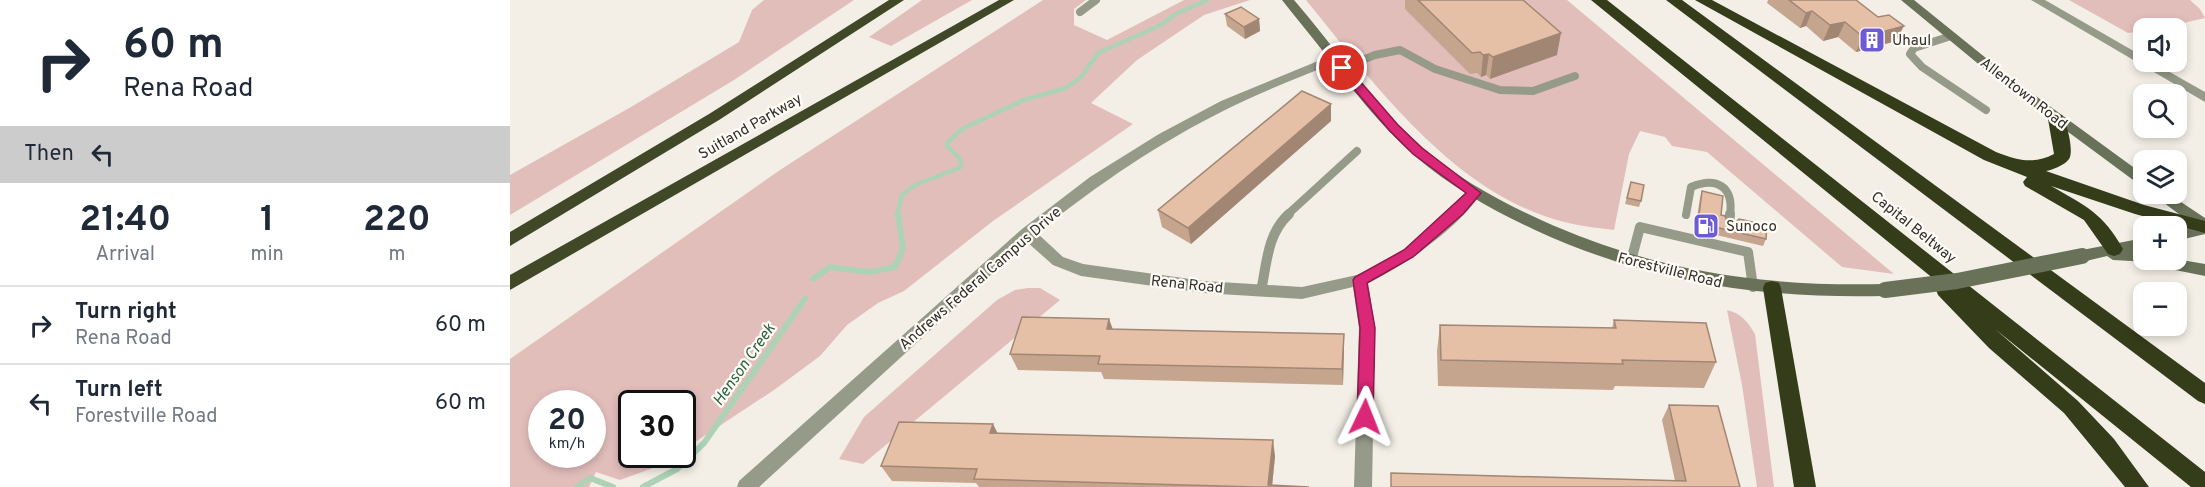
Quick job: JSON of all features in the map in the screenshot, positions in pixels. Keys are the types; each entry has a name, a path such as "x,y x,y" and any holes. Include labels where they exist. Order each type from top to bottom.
{"highway":[{"name":"Suitland Parkway","path":"510,240 731,106 898,0"},
{"name":"Suitland Parkway","path":"510,283 1008,0"},
{"name":"Capital Beltway","path":"1598,0 2205,485"},
{"path":"1673,0 2205,395"},
{"path":"1702,0 1990,156 2090,216 2108,250"},
{"path":"2016,167 2045,166 2062,157 2056,119"},
{"path":"1990,156 2154,214 2205,227"},
{"path":"1887,231 1996,342 2070,407 2106,446 2138,487"},
{"path":"1763,288 1805,487"}],"main road":[{"name":"Forestville Road","path":"1288,0 1338,63 1394,128 1418,151 1474,193 1556,233 1631,261 1693,278 1763,288 1848,292 1957,281 2133,245"},
{"name":"Allentown Road","path":"1907,0 2056,119 2133,175"},
{"path":"2173,204 2205,227"},
{"path":"2187,233 2205,227"},
{"path":"2108,250 2133,256"},
{"path":"2187,266 2205,270"}],"street":[{"path":"2037,0 2205,98"},
{"name":"Andrews Federal Campus Drive","path":"746,487 1027,233 1095,180 1164,137 1226,104 1338,63"},
{"name":"Rena Road","path":"1027,233 1058,261 1082,270 1204,287 1302,293 1360,280 1408,254 1458,211 1474,193"},
{"path":"1360,280 1367,328 1364,487"}],"lane":[{"path":"1080,12 1096,0"},
{"path":"1951,36 1914,48 1910,54 1922,67 1986,110"},
{"path":"1338,63 1400,50 1435,69 1500,90 1533,91 1575,76"},
{"path":"1262,291 1272,238 1278,225 1357,151"},
{"path":"1686,215 1692,187 1699,183 1711,184 1725,188 1730,193 1729,224"},
{"path":"1631,261 1640,227 1683,232 1726,243 1748,252 1763,288"}],"shaded area":[{"path":"764,0 854,0 734,80 510,215 510,175 631,107 739,42 752,10"},
{"path":"922,0 972,0 891,46 869,37"},
{"path":"1043,0 1086,0 1074,9 1074,25 1107,40 1184,0 1250,0 1204,15 1137,60 1091,103 1133,124 993,221 904,291 878,303 847,325 820,356 774,390 696,441 696,390 618,390 618,468 653,468 620,480 596,472 589,487 510,487 510,359 780,170"},
{"path":"1306,0 1567,0 1894,274 1842,267 1707,152 1672,146 1665,137 1640,131 1629,154 1614,230 1573,224 1531,211 1493,191 1456,165 1423,135 1361,68"},
{"path":"2069,0 2190,0 2200,9 2205,18 2187,22 2187,18 2133,18 2133,32 2128,33"},
{"path":"1040,288 1060,300 863,464 839,459 864,417 997,300 1015,290"},
{"path":"1727,310 1744,319 1755,334 1774,487 1757,487 1742,385"}],"building":[{"path":"1418,0 1523,0 1561,33 1493,57 1480,52 1472,53"},
{"path":"1789,0 1856,0 1878,17 1889,15 1904,26 1863,37 1845,22 1830,25 1812,11 1806,13"},
{"path":"1241,7 1259,19 1244,27 1225,14"},
{"path":"1302,91 1331,104 1188,228 1158,210"},
{"path":"1631,182 1644,185 1641,201 1627,198"},
{"path":"1702,191 1723,196 1721,215 1725,216 1727,222 1734,224 1739,219 1767,225 1766,239 1698,223"},
{"path":"1022,317 1109,319 1107,329 1344,334 1342,369 1098,364 1100,356 1010,354"},
{"path":"1614,320 1706,323 1716,362 1622,360 1623,364 1441,360 1440,325 1616,328"},
{"path":"1669,405 1718,406 1740,487 1391,487 1391,473 1686,481"},
{"path":"899,422 993,424 990,433 1273,440 1268,485 1309,487 974,479 977,469 881,466"}],"waterway":[{"name":"Henson Creek","path":"897,215 902,195 915,185 961,167 961,160 947,146 948,142 962,129 1024,100 1066,88 1081,77 1098,53 1161,25 1174,15 1207,0"},
{"name":"Henson Creek","path":"813,279 830,267 869,272 895,267 903,248 898,214"},
{"name":"Henson Creek","path":"643,487 677,469 704,443 805,299"},
{"name":"Henson Creek","path":"577,487 590,478 613,487"}],"place":[{"name":"Uhaul","path":"1872,40"},
{"name":"Sunoco","path":"1706,226"}],"route":[{"path":"1342,68 1394,128 1418,151 1474,193 1458,211 1408,254 1386,268 1360,280 1367,328 1365,417"}]}
